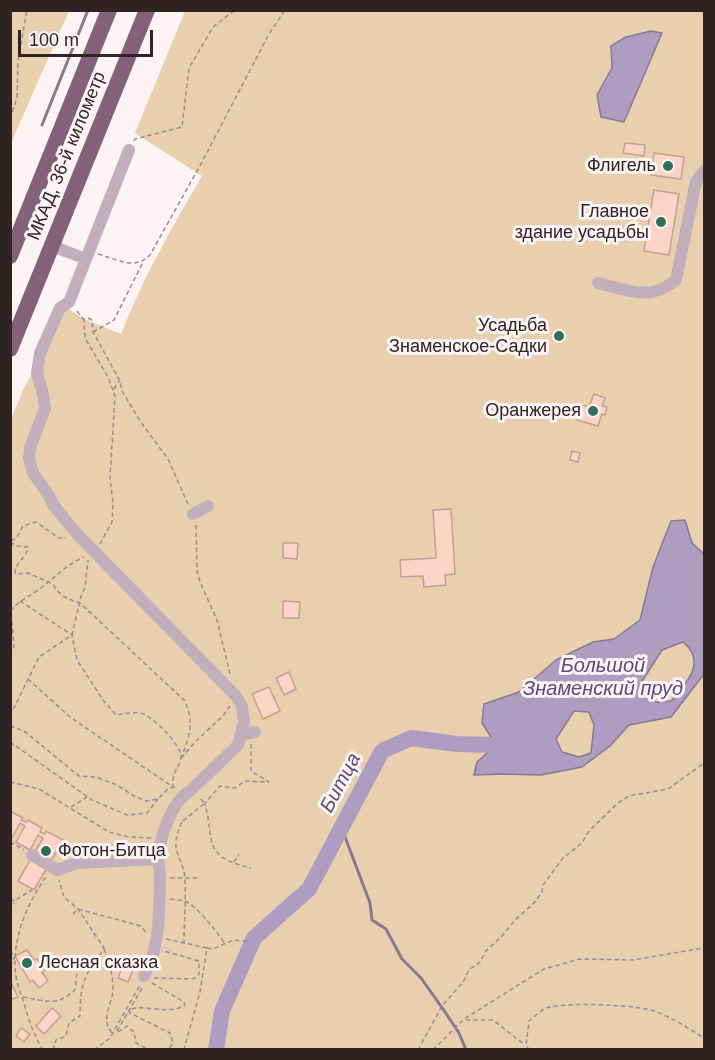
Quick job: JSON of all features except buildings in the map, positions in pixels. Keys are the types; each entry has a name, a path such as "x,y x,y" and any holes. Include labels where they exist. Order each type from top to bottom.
{"highway":[{"name":"МКАД, 36-й километр","path":"10,256 109,10"},
{"name":"МКАД, 36-й километр","path":"10,349 147,10"}],"lane":[{"path":"129,150 69,302 60,308 39,359 37,373 45,408 30,448 29,458 33,473 54,506 91,554 236,696 242,706 244,722 249,733 187,793 170,818 158,859 160,879 157,945 146,980"},
{"path":"598,283 647,294 666,288 676,280 696,181 705,171"},
{"path":"52,246 86,259"},
{"path":"193,514 208,506"},
{"path":"32,855 54,870 77,863 158,859"}],"path":[{"path":"10,120 17,98 18,61 27,10"},
{"path":"129,150 135,139 182,127 189,68 213,27 235,10"},
{"path":"93,332 114,320 143,262 150,255 269,34 285,10"},
{"path":"86,259 96,253 134,264 143,262"},
{"path":"88,318 92,320 93,332 120,381 122,391 140,421 168,459 193,514 197,536 197,571 218,620 236,696 223,716 181,758 180,750 156,723 142,713 116,715 103,700 77,660 72,635 88,575 91,554 112,522 114,503 110,478 115,417 114,389 85,338 84,319 88,318"},
{"path":"114,389 120,381"},
{"path":"78,535 59,538 36,522 23,526 17,537 10,542 17,546 28,547 15,573 28,573 53,584 57,592 80,603 185,701 192,718 189,737 172,776 173,787"},
{"path":"10,655 14,646 11,610 19,601 37,591 70,564 91,554"},
{"path":"19,601 72,635"},
{"path":"10,716 39,657 72,635"},
{"path":"28,679 70,717 173,787 205,803"},
{"path":"10,726 24,731 79,776 96,777 146,801 158,799 161,796"},
{"path":"184,943 185,878 176,852 176,836 182,822 205,803 220,786 235,788 245,781 269,782 251,771 249,733"},
{"path":"10,742 87,797 127,815 147,813 169,788 173,787"},
{"path":"418,1050 442,1006 464,982 470,970 480,962 486,951 502,936 514,920 534,903 542,892 543,885 563,858 582,843 589,831 618,803 629,796 668,789 705,763"},
{"path":"10,782 39,789 108,832 129,837 162,840"},
{"path":"70,807 87,797"},
{"path":"205,803 214,850 227,861 251,868"},
{"path":"170,818 182,822"},
{"path":"10,842 32,855"},
{"path":"234,863 238,854"},
{"path":"10,968 15,956 22,922 39,888 54,870 64,897 78,909 104,948 111,964 110,978 113,988 106,1023 112,1034"},
{"path":"160,879 198,878"},
{"path":"10,911 14,902 33,890"},
{"path":"159,898 184,901 193,907 216,928 225,944"},
{"path":"10,899 14,902"},
{"path":"73,914 78,909"},
{"path":"78,909 141,926 157,945 199,961 199,974 195,978 146,980"},
{"path":"157,945 184,943 213,949 233,940 247,941"},
{"path":"52,1050 56,1040 66,1036 69,1023 80,1016 80,998 89,969 104,948"},
{"path":"184,1049 200,992 207,948"},
{"path":"434,1050 464,1019 544,969 559,963 580,959 632,960 705,948"},
{"path":"10,950 15,956 16,979 30,1024 43,1050"},
{"path":"22,997 56,1003 65,998 75,990 78,963 81,960"},
{"path":"129,1010 134,1007 154,1010 178,1009 185,1005 184,1002 146,980"},
{"path":"146,980 135,1003 117,1031 127,1026 134,1032 136,1043 150,1050"},
{"path":"94,1050 112,1034 146,980"},
{"path":"526,1046 530,1021 543,1010 558,1005 585,1004 650,1010 705,1038"},
{"path":"129,1010 130,1013 170,1033 173,1042 168,1050"},
{"path":"464,1019 493,1020 530,1050"}],"shaded area":[{"path":"10,11 69,11 11,143"},
{"path":"185,11 704,11 704,554 692,543 685,520 653,567 640,620 614,639 593,642 556,660 519,692 485,704 482,723 496,745 477,762 474,775 541,775 610,746 629,725 671,717 704,674 704,1049 11,1049 10,422 23,390 67,308 84,319 121,334 148,273 202,176 135,133","holes":["651,31 623,122 601,117 597,95 612,68 611,46 626,37"]},
{"path":"683,641 694,657 692,672 671,701 656,702 639,686 662,650"},
{"path":"575,711 589,712 594,725 591,753 579,757 562,752 556,739"}],"water":[{"path":"651,31 662,33 624,122 601,117 597,95 612,68 611,46 626,37"},
{"name":"Большой Знаменский пруд","path":"685,520 692,543 704,554 704,674 671,717 629,725 610,746 582,767 541,775 474,775 477,762 496,745 482,723 484,704 519,692 556,660 593,642 614,639 640,620 653,567 671,521","holes":["683,642 694,657 692,672 671,701 656,702 639,686 662,650","574,711 589,712 594,725 591,753 579,757 562,752 556,739"]}],"waterway":[{"path":"42,125 88,10"},
{"name":"Битца","path":"216,1050 222,1011 254,938 309,889 382,751 411,738 457,744 496,745 514,732"},
{"path":"342,829 370,903 372,920 386,929 402,959 421,978 459,1033 466,1050"}],"place":[{"name":"Флигель","path":"668,166"},
{"name":"Главное здание усадьбы","path":"661,222"},
{"name":"Усадьба Знаменское-Садки","path":"559,336"},
{"name":"Оранжерея","path":"593,411"},
{"name":"Фотон-Битца","path":"46,851"},
{"name":"Лесная сказка","path":"27,963"}]}
